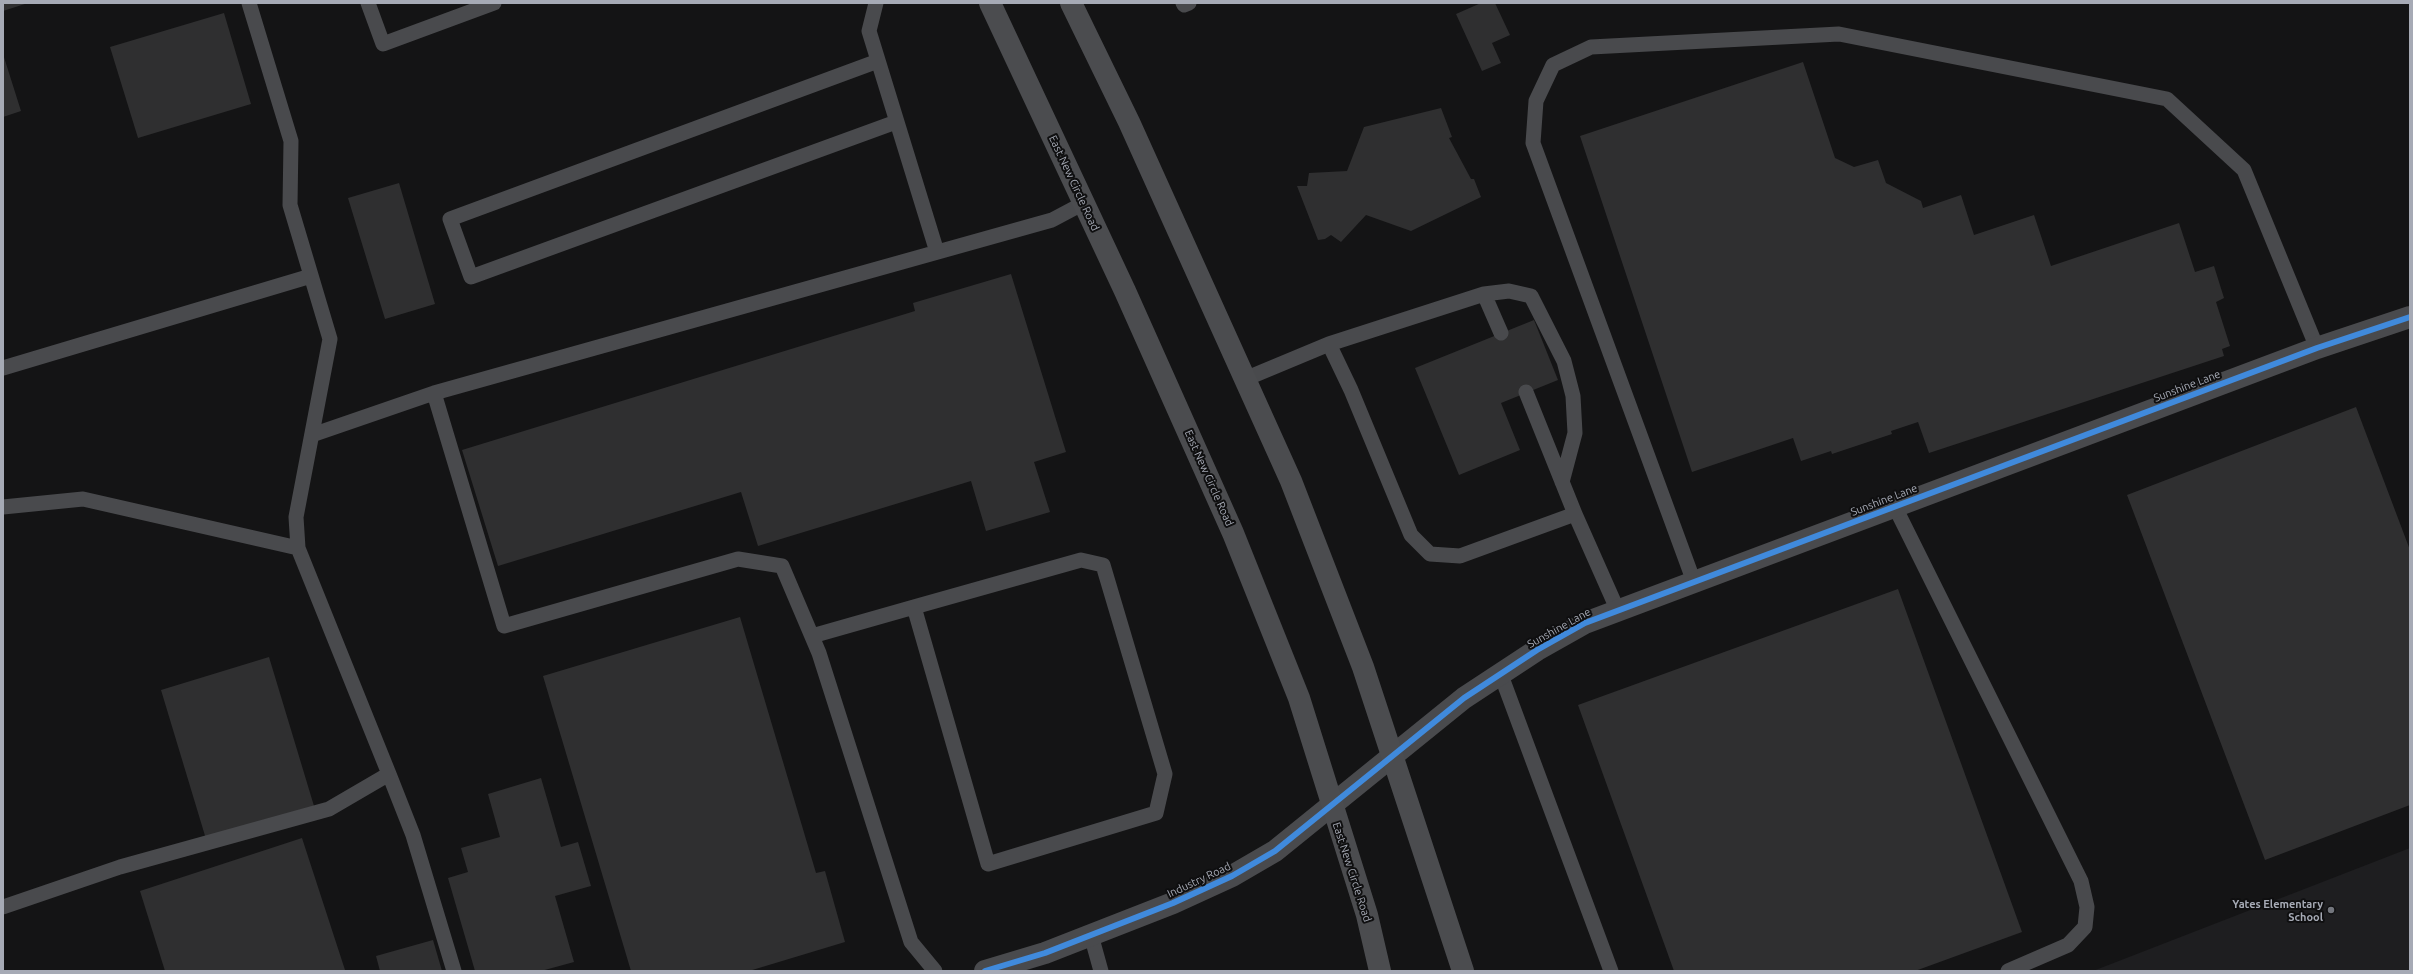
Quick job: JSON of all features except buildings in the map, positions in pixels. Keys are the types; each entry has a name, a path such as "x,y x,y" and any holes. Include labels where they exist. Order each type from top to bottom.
{"highway":[{"name":"East New Circle Road","path":"990,3 1084,203 1234,533 1299,698 1331,806 1367,915 1380,971"},
{"path":"1071,3 1129,122 1294,488 1364,667 1463,971"}],"street":[{"name":"Sunshine Lane","path":"1394,757 1464,698 1500,674 1585,623 2317,348 2410,317"},
{"name":"Industry Road","path":"985,971 1045,953 1173,904 1232,876 1275,851 1394,757"}],"lane":[{"path":"249,3 291,141 290,205 330,339 296,517 298,548 413,835 454,971"},
{"path":"368,3 383,44 494,3"},
{"path":"876,3 869,31 937,252"},
{"path":"1183,3 1184,5 1189,3"},
{"path":"1694,582 1533,143 1536,101 1553,65 1591,47 1839,34 2167,99 2244,170 2317,348"},
{"path":"878,61 450,219 471,277 896,122"},
{"path":"312,435 434,393 1052,220 1084,203"},
{"path":"3,368 311,276"},
{"path":"1245,379 1329,344 1484,294 1509,291 1531,296 1564,361 1573,396 1576,433 1562,482"},
{"path":"1484,294 1501,333"},
{"path":"1329,344 1351,390 1411,535 1430,554 1460,556 1575,514"},
{"path":"1526,392 1575,514 1618,610"},
{"path":"434,393 504,626 738,558 782,566 819,653 911,942 935,971"},
{"path":"3,507 83,499 298,548"},
{"path":"1895,506 2081,881 2087,907 2085,928 2068,944 2008,971"},
{"path":"812,636 914,607 1081,560 1103,565 1165,774 1156,813 988,864 914,607"},
{"path":"1500,674 1611,971"},
{"path":"3,907 120,867 329,809 389,774"},
{"path":"1091,935 1101,971"}],"shaded area":[{"name":"Yates Elementary School","path":"2410,848 2410,971 2093,971"}],"cycle path":[{"path":"985,971 1045,953 1173,903 1232,876 1275,851 1464,698 1537,650 1585,623 2317,348 2410,317"}],"place":[{"name":"Yates Elementary School","path":"2331,910"}]}
